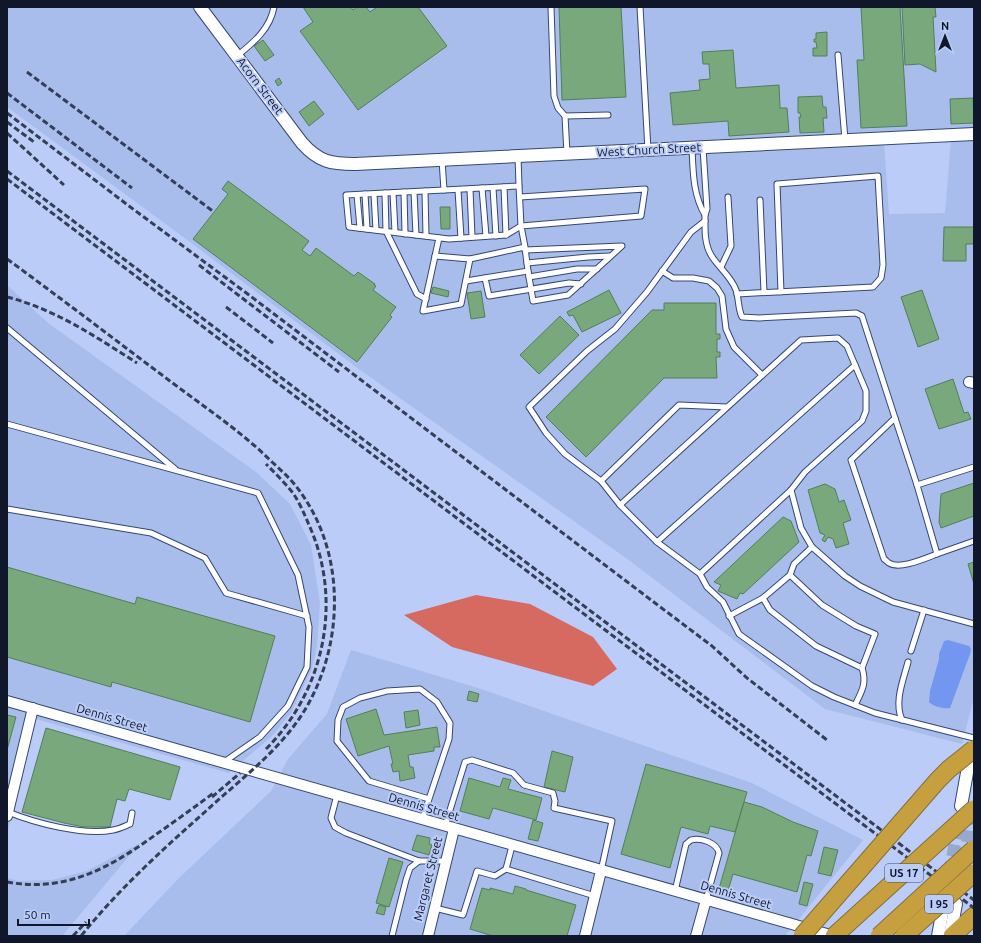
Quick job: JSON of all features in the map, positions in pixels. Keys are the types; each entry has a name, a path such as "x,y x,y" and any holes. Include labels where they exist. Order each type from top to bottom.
{"highway":[{"path":"802,936 938,780 949,769 974,750"},
{"name":"US 17","path":"834,936 970,808"},
{"name":"I 95","path":"879,936 974,849"},
{"name":"I 95","path":"904,936 974,872"},
{"path":"951,936 974,916"},
{"path":"964,936 974,929"}],"street":[{"name":"Acorn Street","path":"200,7 302,143 316,157 324,161"},
{"name":"West Church Street","path":"324,161 343,164 974,134"},
{"name":"Dennis Street","path":"7,701 512,846 834,936"},
{"path":"8,814 33,708"},
{"path":"970,808 968,767 974,750"},
{"name":"Margaret Street","path":"428,936 446,861 450,828"},
{"path":"585,936 601,871"},
{"path":"938,936 945,896"},
{"path":"696,936 706,900"},
{"path":"951,936 956,904"}],"lane":[{"path":"237,56 256,40 268,26 274,7"},
{"path":"551,7 554,96 558,108 565,116 567,154"},
{"path":"640,7 648,150"},
{"path":"838,55 845,140"},
{"path":"565,116 608,115"},
{"path":"697,147 695,188 700,208 705,215"},
{"path":"697,147 707,209 705,215 706,243 711,255 728,276 737,294 739,311 742,317 765,318 856,313 862,316 917,485 937,554"},
{"path":"435,256 470,259 525,248 622,246 568,295 533,301 528,274 525,248 521,226 518,156"},
{"path":"442,159 444,190"},
{"path":"737,294 764,292 781,292 873,287 881,278 883,265 878,176 777,184 781,292"},
{"path":"519,186 346,195 349,227 449,239 506,235 521,226 641,216 645,189 520,197"},
{"path":"504,187 506,235"},
{"path":"482,188 486,236"},
{"path":"493,188 496,236"},
{"path":"470,189 472,237"},
{"path":"458,190 461,238"},
{"path":"424,191 426,236"},
{"path":"404,192 405,234"},
{"path":"414,192 416,235"},
{"path":"384,193 386,231 417,294 426,299"},
{"path":"393,193 395,232"},
{"path":"365,194 367,229"},
{"path":"374,194 376,230"},
{"path":"356,195 360,228"},
{"path":"721,267 731,246 728,197"},
{"path":"760,200 764,292"},
{"path":"705,221 690,232 647,292 615,329 587,352 529,407 546,433 565,454 601,481 620,505 657,542 700,574 707,587 723,602 739,634 812,686 834,697 875,713 974,738"},
{"path":"439,238 423,311 461,304 470,259"},
{"path":"527,263 610,256"},
{"path":"466,281 577,269 597,269"},
{"path":"662,271 673,278 693,278 709,281 717,288 722,296 726,329 734,347 762,375"},
{"path":"485,278 489,296 569,283 581,284"},
{"path":"7,328 177,471"},
{"path":"620,505 801,340 838,338 847,346 866,391 866,411 862,421 805,472 791,490 700,574"},
{"path":"657,542 855,364"},
{"path":"601,481 678,405 727,407"},
{"path":"895,418 851,460 882,554 889,564 905,565 974,541"},
{"path":"7,424 258,493 298,575 309,627 307,667 288,706 260,737 223,763"},
{"path":"917,485 974,467"},
{"path":"791,490 801,528 812,547 845,576 860,586 893,602 974,624"},
{"path":"7,509 151,533 205,558 226,593 307,616"},
{"path":"729,616 763,598 790,575 794,564 812,547"},
{"path":"790,575 822,605 856,626 875,634 862,668 864,683 855,705"},
{"path":"763,598 770,610 816,646 862,668"},
{"path":"910,651 924,610"},
{"path":"902,720 899,713 898,702 908,662"},
{"path":"422,820 429,799 449,739 450,723 437,702 420,689 387,690 360,698 343,707 338,720 337,741 369,782 429,799"},
{"path":"450,828 465,762 472,760 512,773 524,785 553,793 555,802 554,808 612,821 601,871"},
{"path":"337,796 331,818 335,827 346,833 419,861 446,861"},
{"path":"8,814 27,820 75,830 95,832 114,830 130,824 132,813"},
{"path":"675,891 686,844 692,840 701,840 713,844 718,848 719,853 706,900"},
{"path":"435,908 463,915 477,871 495,876 506,869 512,846"},
{"path":"392,936 410,868 419,861"},
{"path":"506,869 595,896"}],"shaded area":[{"path":"7,7 192,7 300,149 311,161 325,167 342,169 707,153 884,143 889,214 945,213 951,140 974,139 974,697 962,744 825,709 626,558 356,367 7,107"},
{"path":"206,7 974,7 974,128 350,159 336,157 321,152 309,143"},
{"path":"7,285 48,323 256,472 290,504 311,545 320,603 317,646 312,669 291,713 272,736 229,773 36,719 7,833"},
{"path":"476,595 530,604 593,637 617,669 593,686 452,647 404,615"},
{"path":"351,650 478,688 752,783 863,840 785,936 124,936 178,879 271,791 288,759 327,714"},
{"path":"140,843 62,936 7,936 7,878 18,881 52,880 87,871"}],"water":[{"path":"948,640 969,646 971,649 950,708 945,708 936,706 929,702 930,691 939,654 944,641"}],"building":[{"path":"303,7 351,7 353,10 357,7 366,7 370,12 377,7 418,7 447,46 358,110 300,31 313,22"},
{"path":"559,7 621,7 626,97 562,100"},
{"path":"861,7 900,7 907,126 861,128 857,60 864,60"},
{"path":"902,7 935,7 936,17 933,17 936,72 920,64 905,65"},
{"path":"827,32 827,56 813,56 813,48 817,48 816,42 814,42 814,39 816,39 816,33"},
{"path":"263,40 274,55 265,61 254,46"},
{"path":"733,50 736,88 779,85 780,108 787,108 789,132 729,136 728,121 673,125 670,93 700,90 699,80 710,79 709,64 703,64 702,52"},
{"path":"279,78 282,83 278,86 275,81"},
{"path":"822,96 823,107 826,107 827,118 823,118 824,132 800,133 799,117 801,117 800,113 798,113 798,97"},
{"path":"973,98 974,123 951,124 950,99"},
{"path":"314,101 324,114 309,126 299,112"},
{"path":"228,181 309,241 302,250 310,256 316,248 354,276 358,272 375,284 374,285 376,286 373,290 396,307 390,315 392,317 357,362 193,239 228,194 222,189"},
{"path":"440,207 450,207 450,229 441,229"},
{"path":"944,227 974,227 974,244 966,244 966,261 943,261"},
{"path":"433,287 449,291 448,297 431,293"},
{"path":"609,290 621,313 582,332 573,315 569,316 567,312"},
{"path":"922,290 939,339 918,347 901,297"},
{"path":"481,291 485,317 471,319 467,293"},
{"path":"664,303 716,303 716,334 720,334 720,339 717,339 717,352 720,352 720,357 716,357 717,378 664,378 586,457 546,417 652,310 664,310"},
{"path":"560,316 579,335 539,374 520,355"},
{"path":"953,379 964,413 968,412 971,419 939,429 925,389"},
{"path":"974,483 974,516 941,528 939,522 941,494"},
{"path":"825,484 835,489 839,502 844,500 851,520 843,523 849,544 836,548 833,539 828,537 825,542 822,540 825,535 820,533 808,490"},
{"path":"783,517 791,521 799,542 743,594 740,593 737,599 718,591 721,585 714,582"},
{"path":"974,562 974,584 968,564"},
{"path":"7,567 135,604 137,597 275,636 250,722 112,682 111,687 7,657"},
{"path":"469,691 479,694 477,702 467,700"},
{"path":"376,709 384,735 437,727 440,747 434,747 434,751 408,755 410,767 413,767 415,778 400,781 399,771 393,772 391,764 393,764 389,746 358,756 346,719"},
{"path":"418,710 420,725 406,728 404,712"},
{"path":"7,715 16,717 7,750"},
{"path":"46,728 180,767 170,800 129,789 125,801 117,799 110,827 84,827 22,812"},
{"path":"552,751 573,757 565,792 544,787"},
{"path":"646,764 747,792 735,832 710,826 708,834 681,827 670,868 621,854"},
{"path":"469,778 500,787 503,778 511,780 508,789 542,798 536,820 493,808 489,819 460,811"},
{"path":"744,802 762,807 793,822 818,831 811,856 807,855 797,892 733,874 727,894 718,892"},
{"path":"533,820 543,823 538,841 528,839"},
{"path":"417,835 430,838 429,844 432,845 429,855 412,850"},
{"path":"824,847 838,850 831,876 818,873"},
{"path":"389,858 403,862 389,907 376,903"},
{"path":"804,882 813,884 807,906 799,904"},
{"path":"515,886 576,905 567,936 493,936 470,929 482,888 490,890 490,888 513,894"},
{"path":"379,905 386,907 384,915 376,913"}],"tunnel":[{"path":"964,860 972,813"},
{"path":"949,874 959,821"}],"railway":[{"path":"27,72 214,212"},
{"path":"7,93 132,188"},
{"path":"7,113 712,646 747,678 827,740"},
{"path":"7,122 34,142"},
{"path":"7,133 64,185"},
{"path":"7,171 974,900"},
{"path":"7,179 974,908"},
{"path":"7,259 228,424 262,452 284,473 295,484 317,520 328,550 333,581 334,614 330,645 321,676 308,705 290,731 260,763 141,871 95,919 81,936"},
{"path":"199,265 339,372"},
{"path":"7,297 25,302 58,316 91,334 137,363"},
{"path":"226,307 273,343"},
{"path":"266,464 293,493 312,532 321,560 325,589 326,618 322,647 314,675 286,726 266,749"},
{"path":"212,797 240,773"},
{"path":"7,882 49,884 69,880 87,874 123,857 215,792"},
{"path":"73,936 86,922"}]}
